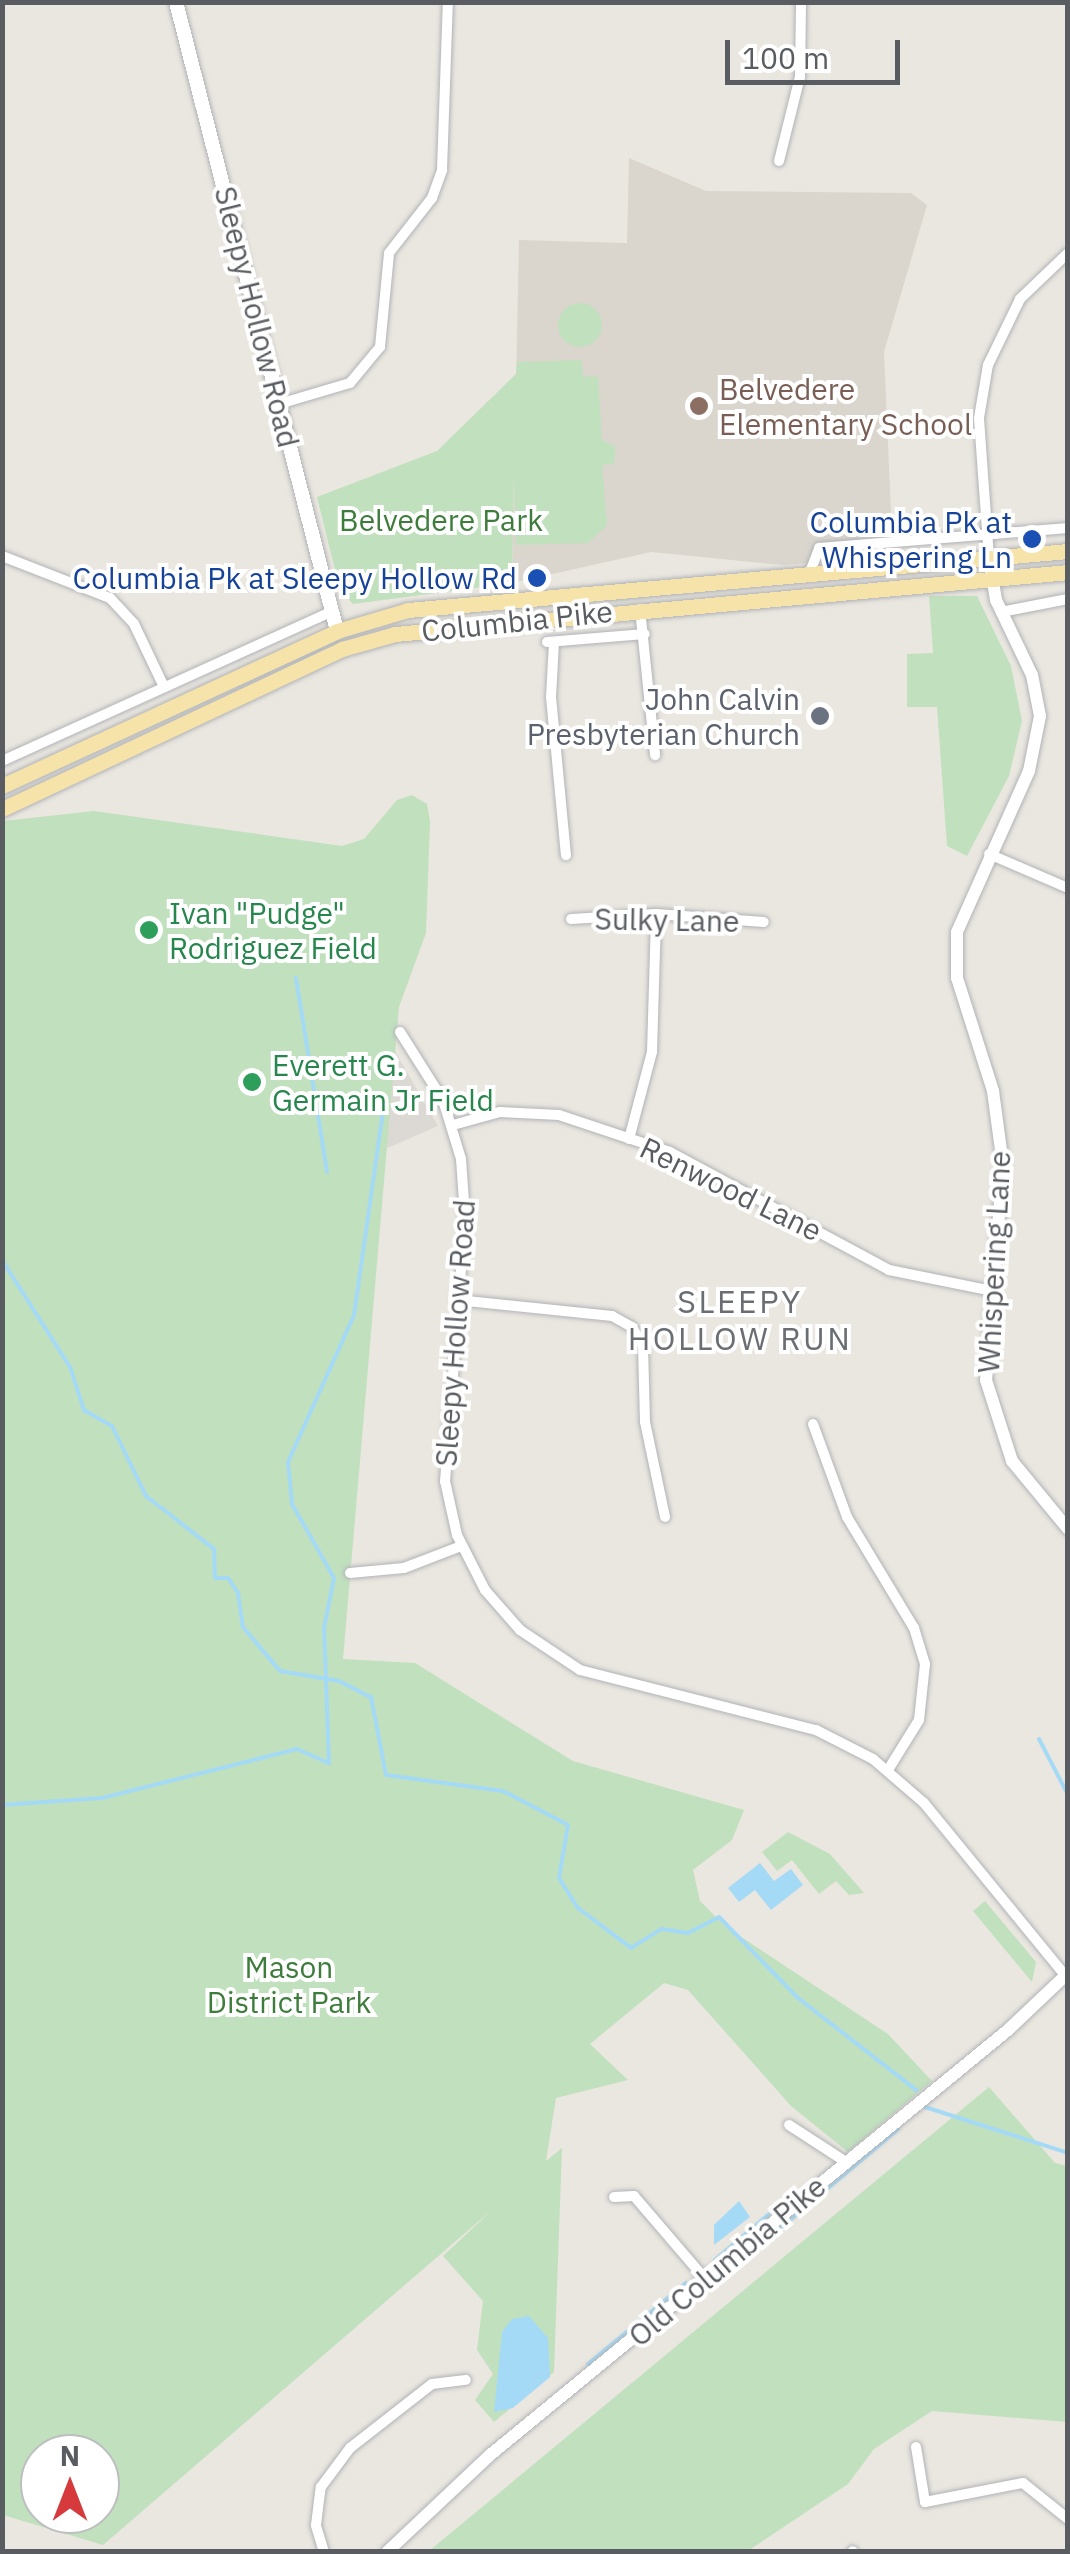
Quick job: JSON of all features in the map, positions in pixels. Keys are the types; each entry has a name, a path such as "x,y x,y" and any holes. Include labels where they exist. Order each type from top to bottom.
{"main road":[{"name":"Sleepy Hollow Road","path":"176,2 337,631"},
{"name":"Columbia Pike","path":"2,786 337,631 470,601 1068,551"},
{"name":"Columbia Pike","path":"2,809 342,650 435,626 1068,572"},
{"path":"337,631 342,650"}],"street":[{"path":"279,404 350,383 380,348 390,254 432,198 442,170 448,2"},
{"path":"779,161 800,77 801,2"},
{"name":"Whispering Lane","path":"1068,253 1020,299 988,365 980,418 991,579 1032,675 1039,735 962,912 956,955 1000,1132 986,1380 994,1422 1018,1469 1068,1529"},
{"path":"810,572 819,548 1068,528"},
{"path":"2,556 110,598 134,624 164,687"},
{"path":"1002,612 1068,599"},
{"path":"640,609 654,755"},
{"path":"2,760 332,610"},
{"path":"566,855 551,697 551,642 645,634"},
{"path":"988,854 1068,888"},
{"path":"629,1138 652,1052 656,914"},
{"name":"Sulky Lane","path":"572,919 656,914 764,922"},
{"path":"400,1032 453,1126"},
{"name":"Renwood Lane","path":"453,1126 538,1111 629,1138 698,1166 889,1270 992,1291"},
{"name":"Sleepy Hollow Road","path":"453,1126 465,1186 444,1447 461,1546 502,1611 569,1664 816,1730 888,1770 1066,1974"},
{"path":"457,1300 612,1316 632,1326 644,1346 645,1422 666,1516"},
{"path":"814,1424 847,1517 914,1628 925,1664 918,1720 888,1770"},
{"path":"350,1573 404,1568 461,1546"},
{"name":"Old Columbia Pike","path":"387,2552 490,2455 706,2280 1066,1974"},
{"path":"789,2125 846,2162"},
{"path":"614,2197 634,2196 706,2280"},
{"path":"324,2552 316,2525 321,2488 350,2448 432,2384 466,2380"},
{"path":"916,2446 926,2502 1023,2483 1068,2519"}],"shaded area":[{"name":"Belvedere Elementary School","path":"629,158 706,191 911,193 927,205 884,352 893,557 783,565 651,552 512,583 519,240 627,243"},
{"path":"395,1051 438,1126 385,1149"}],"green space":[{"path":"580,303 596,309 602,325 596,341 580,347 564,341 558,325 564,309"},
{"name":"Belvedere Park","path":"582,360 583,377 598,376 602,440 616,447 614,464 602,465 607,525 588,543 516,545 514,472 512,583 353,604 340,590 317,497 437,451 516,374 517,362"},
{"path":"929,596 977,596 1011,666 1022,721 1009,776 967,856 947,846 937,707 907,707 907,654 933,653"},
{"name":"Mason District Park","path":"412,795 427,804 430,821 426,933 399,1007 343,1659 415,1663 573,1761 744,1810 732,1840 693,1870 700,1901 726,1927 888,2034 932,2081 848,2152 791,2106 688,1990 664,1983 590,2044 628,2080 556,2098 546,2161 562,2148 554,2372 494,2422 475,2400 493,2374 477,2350 483,2301 443,2256 493,2209 120,2530 120,2434 20,2434 20,2520 3,2515 3,821 94,811 342,846 364,839 397,800"},
{"path":"788,1832 830,1854 864,1893 849,1895 836,1881 819,1894 792,1860 777,1871 762,1852"},
{"path":"985,1901 1036,1962 1032,1982 973,1911"},
{"path":"989,2087 1055,2163 1067,2166 1067,2422 932,2411 874,2449 848,2484 748,2551 429,2551"},
{"name":"Mason District Park","path":"66,2534 116,2534 103,2545"}],"water":[{"path":"760,1863 774,1881 791,1869 803,1885 771,1910 755,1890 739,1902 728,1888"},
{"path":"739,2201 750,2217 714,2245 714,2225"},
{"path":"529,2316 548,2338 550,2377 513,2408 494,2412 502,2332 512,2319"}],"waterway":[{"path":"296,978 327,1172"},
{"path":"2,1805 102,1798 297,1749 329,1763 324,1628 334,1578 292,1504 288,1462 354,1315 385,1097"},
{"path":"2,1260 70,1367 84,1410 112,1426 146,1496 214,1549 215,1578 228,1578 238,1593 243,1627 280,1671 339,1681 371,1697 386,1775 503,1791 568,1825 559,1878 578,1908 631,1948 662,1929 688,1933 719,1917 798,1998 916,2090"},
{"path":"1039,1739 1068,1795"},
{"path":"925,2107 1068,2153"},
{"path":"713,2285 898,2129"},
{"path":"715,2260 768,2215"},
{"path":"588,2364 686,2283"}],"place":[{"name":"Belvedere Elementary School","path":"699,406"},
{"name":"Columbia Pk at Whispering Ln","path":"1032,539"},
{"name":"Columbia Pk at Sleepy Hollow Rd","path":"537,578"},
{"name":"John Calvin Presbyterian Church","path":"820,716"},
{"name":"Ivan \"Pudge\" Rodriguez Field","path":"149,930"},
{"name":"Everett G. Germain Jr Field","path":"252,1082"}],"district":[{"name":"SLEEPY HOLLOW RUN","path":"740,1320"}]}
